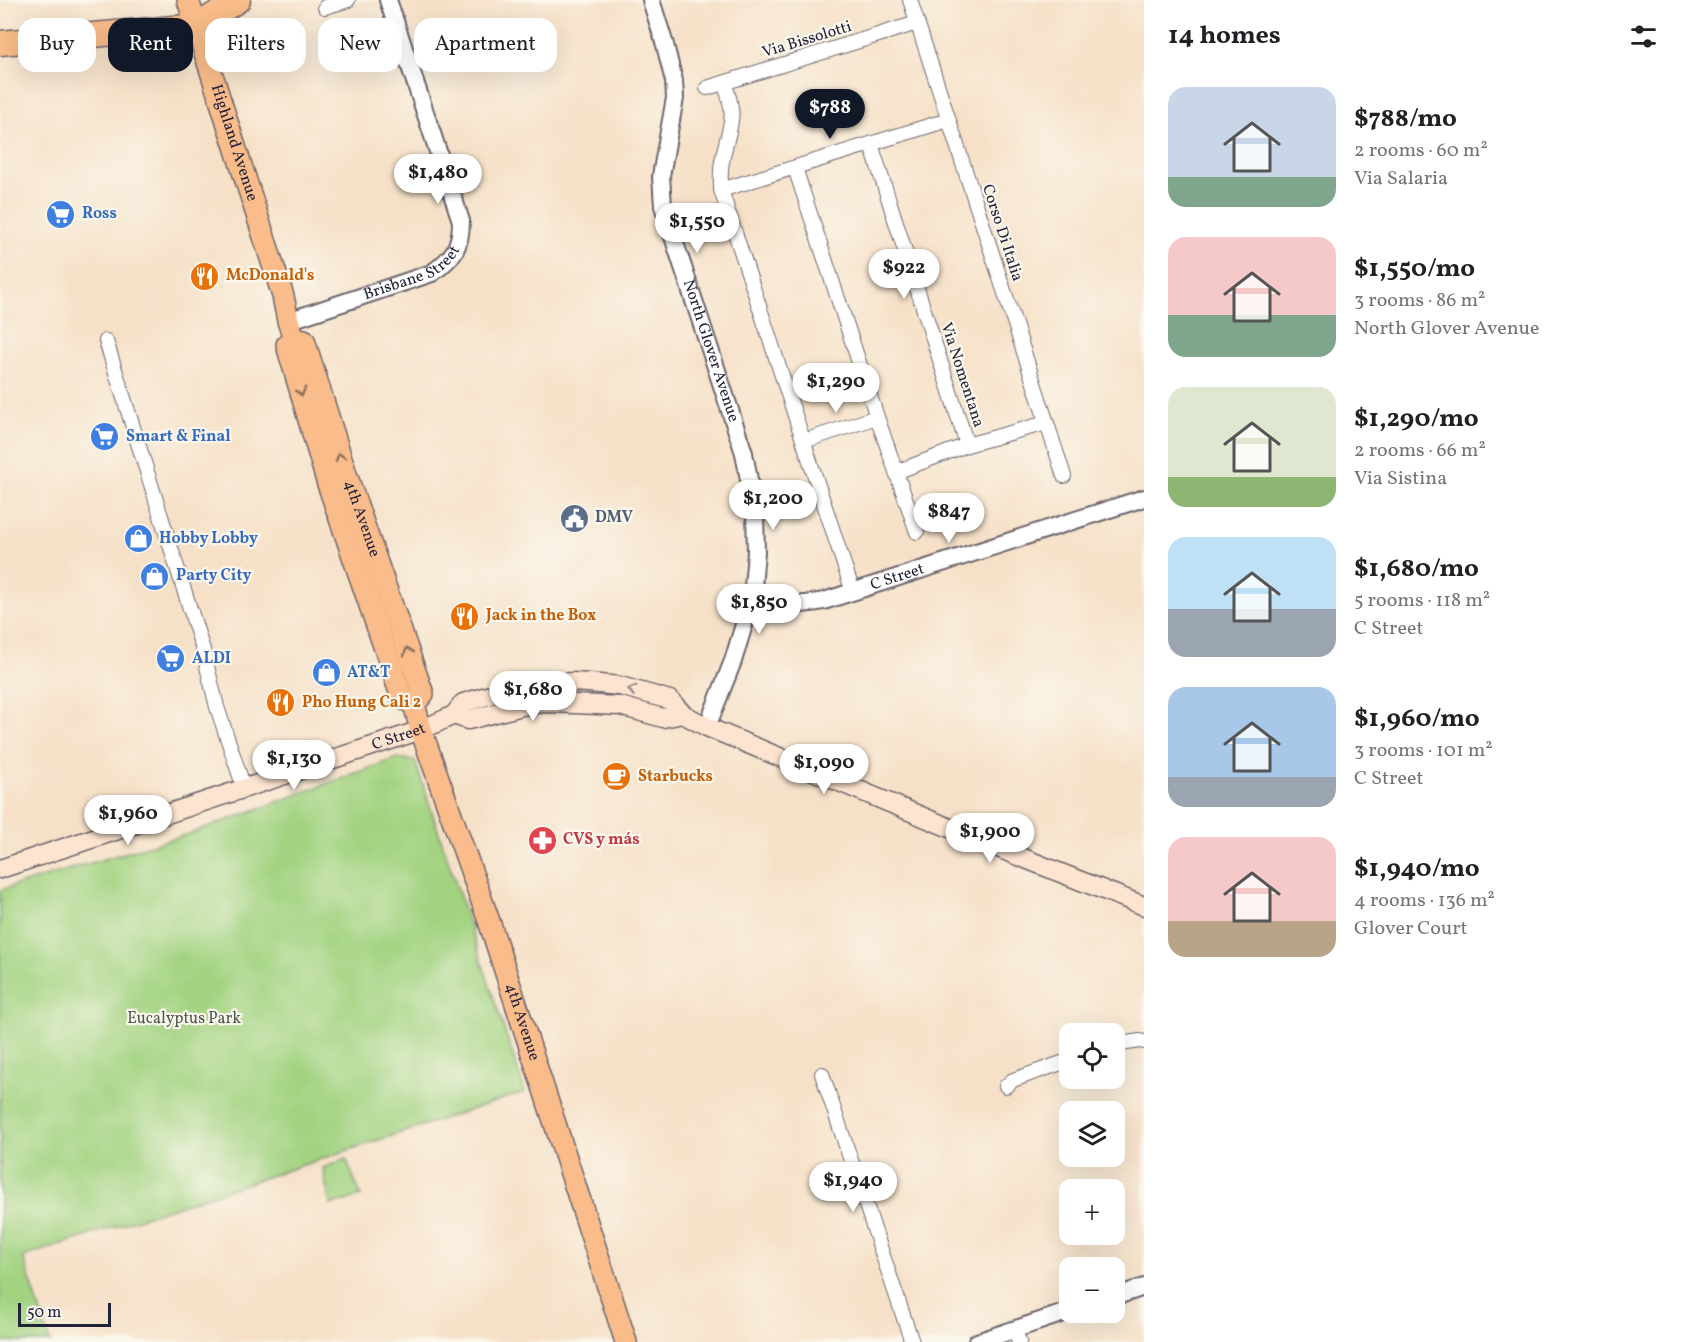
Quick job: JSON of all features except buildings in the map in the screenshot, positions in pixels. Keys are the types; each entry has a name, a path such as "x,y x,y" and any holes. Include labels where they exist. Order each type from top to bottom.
{"highway":[{"path":"0,43 197,26 238,0"}],"main road":[{"name":"Highland Avenue","path":"189,0 280,285"},
{"name":"4th Avenue","path":"280,285 291,330 304,340 347,477 423,694 414,704 421,730 489,921 626,1342"},
{"name":"C Street","path":"0,869 421,730 454,715 463,703 493,694 544,684 573,682 620,686 670,700 683,714 707,727 1144,906"}],"street":[{"path":"325,7 348,0"},
{"name":"Brisbane Street","path":"291,330 432,273 445,264 459,244 461,221 388,0"},
{"name":"North Glover Avenue","path":"651,0 674,81 675,98 662,176 663,206 744,453 755,512 756,552 752,598 733,661 707,727"},
{"name":"Corso Di Italia","path":"910,0 1064,476"},
{"name":"Via Bissolotti","path":"707,88 917,23"},
{"path":"724,83 731,99 733,117 721,165 721,190 853,592"},
{"path":"721,190 948,120"},
{"name":"Via Nomentana","path":"871,144 967,445"},
{"path":"795,168 917,532"},
{"path":"106,341 203,650 217,707 244,788"},
{"path":"804,441 877,417"},
{"path":"896,472 967,445 1046,423"},
{"name":"C Street","path":"752,598 775,604 799,605 824,601 1144,498"},
{"path":"1125,1043 1144,1042"},
{"path":"1006,1086 1013,1080 1059,1064"},
{"path":"822,1074 912,1342"},
{"path":"1125,1293 1144,1287"},
{"path":"977,1342 1017,1336 1059,1316"}],"green space":[{"name":"Eucalyptus Park","path":"397,758 415,761 525,1092 23,1257 50,1342 0,1342 0,890 192,833"},
{"path":"346,1159 361,1196 330,1205 323,1168"}],"place":[{"name":"Ross","path":"61,214"},
{"name":"McDonald's","path":"205,276"},
{"name":"Smart & Final","path":"105,437"},
{"name":"DMV","path":"574,518"},
{"name":"Hobby Lobby","path":"138,539"},
{"name":"Party City","path":"155,576"},
{"name":"Jack in the Box","path":"465,616"},
{"name":"ALDI","path":"171,659"},
{"name":"AT&T","path":"326,673"},
{"name":"Pho Hung Cali 2","path":"281,703"},
{"name":"Starbucks","path":"617,777"},
{"name":"CVS y más","path":"542,840"}]}
